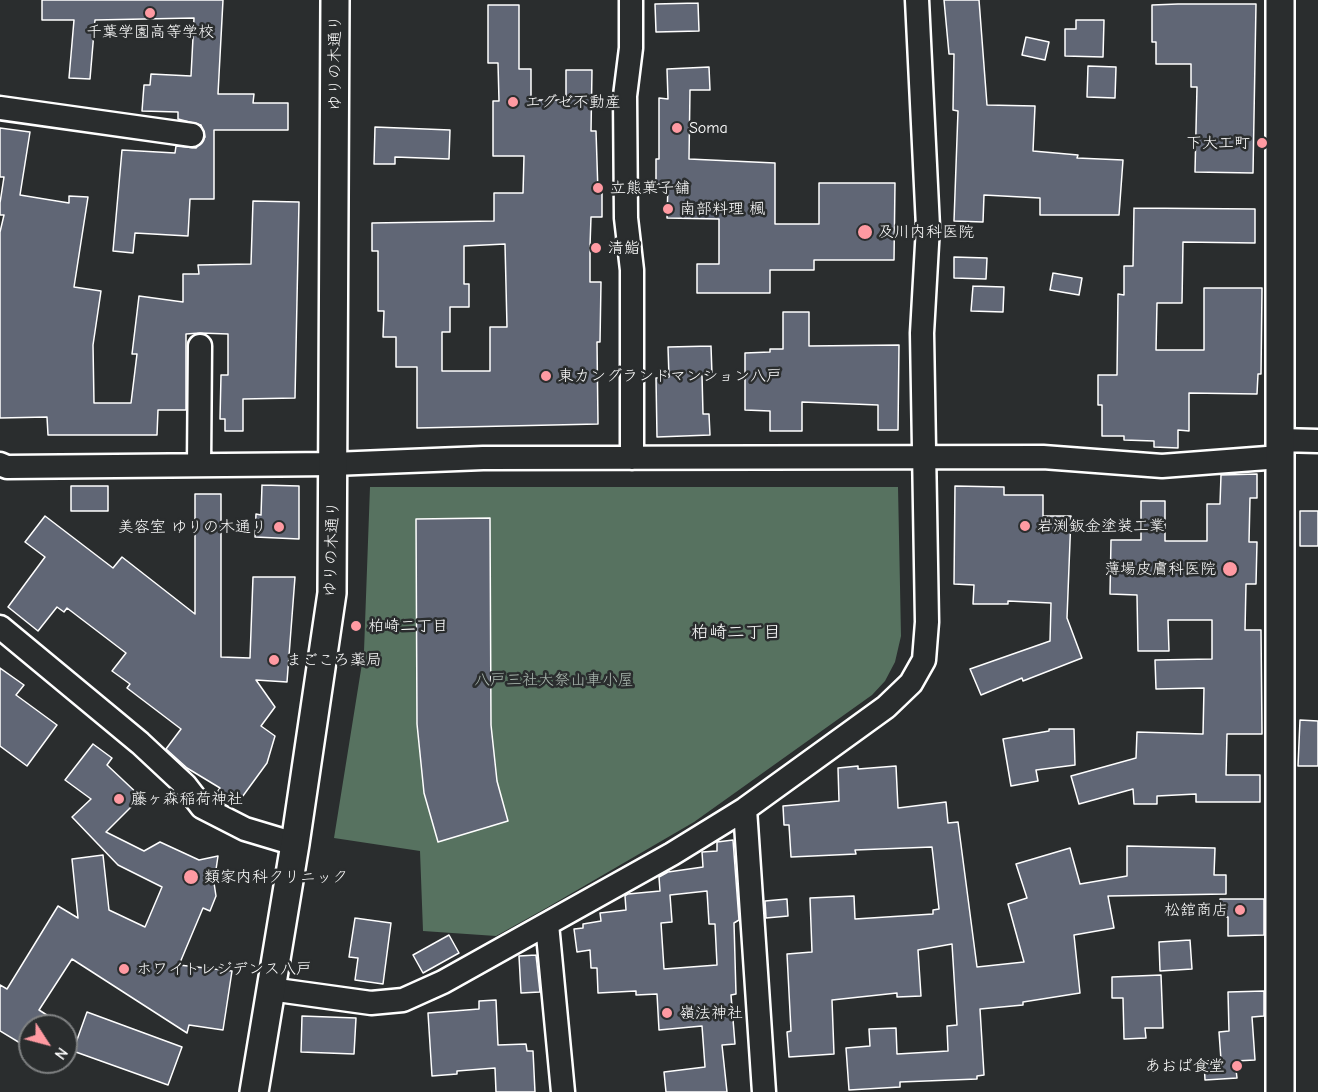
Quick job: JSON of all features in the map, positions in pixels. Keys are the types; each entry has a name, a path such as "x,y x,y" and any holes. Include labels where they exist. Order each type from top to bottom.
{"street":[{"name":"ゆりの木通り","path":"254,1092 296,844 332,593 335,0"},
{"path":"631,0 625,129 626,218 632,270 632,458"},
{"path":"270,989 371,1002 403,1000 443,982 745,809 886,707 911,683 924,660 927,622 922,333 928,227 917,0"},
{"path":"1280,0 1280,1092"},
{"path":"0,108 192,135"},
{"path":"199,465 200,346"},
{"path":"0,464 7,467 333,464 483,458 1043,457 1162,466 1318,441"},
{"path":"0,627 140,743 185,785 202,807 245,829 296,844"},
{"path":"745,809 764,1092"},
{"path":"547,924 563,1092"}],"green space":[{"name":"八戸三社大祭山車小屋","path":"370,487 898,487 901,636 895,662 885,681 872,695 694,822 548,907 496,936 423,931 420,851 334,838 364,651"}],"building":[{"path":"42,0 223,0 218,94 254,94 253,103 288,103 288,130 214,130 214,199 190,199 188,236 135,233 133,253 113,251 122,150 175,153 176,146 196,148 205,137 201,125 178,119 178,112 142,111 144,85 150,85 151,74 191,76 194,18 95,20 90,79 69,78 74,20 42,20"},
{"path":"944,0 979,0 987,105 1035,106 1033,151 1078,155 1077,158 1123,160 1119,215 1040,215 1040,198 984,195 983,222 954,221 958,111 953,110 954,54 949,54"},
{"path":"698,3 699,31 656,32 655,4"},
{"path":"1256,4 1253,173 1195,172 1197,87 1191,87 1191,64 1156,64 1156,42 1152,42 1152,5"},
{"path":"488,5 519,5 519,69 531,69 531,100 566,100 566,70 592,70 591,131 596,131 598,192 602,192 602,217 591,217 590,246 590,282 601,282 600,342 597,342 598,424 417,428 417,367 396,367 396,337 383,337 384,311 378,311 378,251 372,251 372,223 494,221 494,193 523,193 524,156 493,156 493,101 499,101 498,63 488,63","holes":["505,244 507,327 490,327 490,371 442,371 442,332 450,332 450,307 469,307 469,284 464,284 464,246"]},
{"path":"1076,20 1104,20 1103,57 1065,56 1065,29 1076,29"},
{"path":"1026,37 1049,42 1045,60 1022,55"},
{"path":"1088,66 1116,67 1115,98 1087,97"},
{"path":"709,67 710,90 690,90 689,159 775,163 775,224 819,224 819,183 895,183 894,260 814,260 814,270 770,270 770,293 697,293 697,264 719,264 719,219 667,218 668,184 656,184 656,159 659,159 659,98 668,99 667,69"},
{"path":"375,127 450,130 449,159 395,157 395,164 374,164"},
{"path":"0,128 30,132 20,195 69,203 69,196 88,197 74,287 101,291 93,345 94,403 131,403 137,354 132,354 139,296 183,302 183,274 199,274 198,265 251,264 253,201 299,202 295,398 243,399 243,431 225,431 225,419 220,419 221,375 228,375 228,334 200,333 186,334 186,410 158,410 157,435 48,435 47,417 0,418 0,232 4,215 0,215 0,203 4,177 0,177"},
{"path":"1134,208 1255,209 1255,243 1183,242 1182,303 1157,303 1156,350 1204,350 1204,288 1262,288 1261,374 1258,374 1257,394 1189,393 1189,431 1178,430 1178,448 1154,447 1154,441 1124,440 1124,436 1102,436 1102,405 1098,405 1098,375 1117,375 1118,294 1124,295 1124,266 1133,266"},
{"path":"954,257 987,258 986,279 954,278"},
{"path":"1053,273 1082,278 1079,295 1050,290"},
{"path":"973,286 1004,287 1003,312 971,311"},
{"path":"783,312 809,312 809,346 899,345 898,430 878,430 878,405 802,402 802,431 770,431 770,411 745,410 745,353 783,349"},
{"path":"711,346 712,375 702,375 703,414 709,414 710,435 657,437 656,378 669,377 668,347"},
{"path":"1257,474 1257,498 1250,498 1249,542 1257,542 1256,584 1246,584 1245,630 1261,630 1262,734 1227,734 1226,775 1260,775 1260,802 1196,802 1196,794 1157,796 1157,804 1134,804 1133,789 1079,804 1071,776 1136,758 1137,732 1203,734 1204,688 1156,689 1155,660 1212,659 1212,620 1168,620 1169,651 1138,651 1137,595 1110,594 1111,540 1141,540 1141,501 1165,501 1165,541 1207,541 1207,504 1220,504 1221,475"},
{"path":"262,485 299,486 299,539 255,537 256,514 261,515"},
{"path":"71,486 108,486 108,511 71,511"},
{"path":"955,486 1004,487 1004,495 1043,495 1043,516 1071,516 1067,618 1082,658 1023,681 1022,678 981,695 970,669 1050,641 1051,603 1008,601 1008,604 973,604 974,585 954,584"},
{"path":"195,494 221,494 221,657 250,658 253,577 295,577 287,682 256,680 275,707 261,726 275,736 267,763 237,804 218,791 220,788 187,768 166,749 181,729 127,688 130,684 112,671 126,653 67,608 64,612 57,607 38,631 8,607 45,557 25,542 45,516 113,568 122,557 195,614"},
{"path":"1300,511 1318,511 1318,546 1300,546"},
{"path":"490,518 491,725 497,781 508,821 438,842 424,793 417,724 416,519"},
{"path":"0,668 24,685 16,695 57,725 27,766 0,746"},
{"path":"1300,720 1318,721 1318,766 1298,766"},
{"path":"1049,729 1074,729 1075,765 1036,770 1038,781 1011,786 1003,739 1049,731"},
{"path":"93,744 112,758 107,765 141,797 106,832 144,851 160,842 199,860 218,856 214,883 216,896 210,911 203,908 179,965 232,971 223,1030 189,1025 187,1033 72,959 39,1010 45,1014 18,1014 18,1042 0,1031 0,985 7,989 58,906 78,918 72,859 103,855 109,910 145,927 162,887 118,865 72,817 91,799 65,780"},
{"path":"858,766 858,769 896,766 898,808 946,802 948,823 958,822 977,967 1024,962 1008,904 1027,898 1016,864 1070,848 1080,884 1127,876 1127,846 1215,848 1214,875 1226,875 1226,894 1108,896 1114,928 1074,935 1080,993 1023,1002 1023,1005 980,1009 984,1075 977,1076 977,1079 900,1082 900,1087 849,1090 846,1048 870,1046 869,1029 896,1028 897,1054 948,1051 947,1026 957,1025 952,944 918,950 921,996 897,997 897,993 832,1000 834,1054 789,1057 787,1032 791,1031 787,954 812,952 810,898 854,896 855,919 933,914 933,910 939,909 932,847 855,850 856,854 791,857 789,825 784,825 783,806 839,801 838,768"},
{"path":"733,840 739,920 734,923 736,994 731,995 735,1044 722,1045 727,1092 666,1092 664,1072 705,1067 702,1026 659,1030 657,994 636,995 636,991 598,993 597,968 591,968 590,950 577,952 574,929 583,928 583,924 601,921 600,913 626,910 625,896 628,894 660,891 659,877 668,872 703,867 702,852 717,851 717,842","holes":["707,891 709,924 715,924 717,965 664,969 661,923 672,922 670,895"]},
{"path":"787,899 788,916 766,918 765,901"},
{"path":"1220,899 1264,899 1264,935 1228,936 1228,917 1220,917"},
{"path":"355,918 391,923 383,984 355,980 358,958 349,957"},
{"path":"449,935 459,953 423,973 413,955"},
{"path":"1190,940 1192,969 1160,971 1159,942"},
{"path":"536,955 540,992 521,993 519,956"},
{"path":"1161,975 1163,1028 1145,1028 1146,1038 1124,1039 1123,998 1112,998 1112,977"},
{"path":"1264,991 1264,1016 1252,1017 1255,1060 1235,1061 1237,1078 1205,1080 1204,1061 1221,1060 1219,1032 1229,1031 1228,992"},
{"path":"496,1000 498,1045 526,1044 527,1051 533,1051 535,1092 496,1092 495,1068 457,1071 457,1074 432,1076 428,1013 479,1009 479,1001"},
{"path":"87,1012 182,1047 168,1085 78,1053 78,1037"},
{"path":"302,1016 356,1018 354,1054 301,1052"}],"place":[{"name":"千葉学園高等学校","path":"150,13"},
{"name":"エグゼ不動産","path":"513,102"},
{"name":"Soma","path":"677,128"},
{"name":"下大工町","path":"1262,143"},
{"name":"立熊菓子舗","path":"598,188"},
{"name":"南部料理 楓","path":"668,209"},
{"name":"及川内科医院","path":"865,232"},
{"name":"清鮨","path":"596,248"},
{"name":"東カングランドマンション八戸","path":"546,376"},
{"name":"岩渕鈑金塗装工業","path":"1025,526"},
{"name":"美容室 ゆりの木通り","path":"279,527"},
{"name":"薄場皮膚科医院","path":"1230,569"},
{"name":"柏崎二丁目","path":"356,626"},
{"name":"まごころ薬局","path":"274,660"},
{"name":"藤ヶ森稲荷神社","path":"119,799"},
{"name":"類家内科クリニック","path":"191,877"},
{"name":"松舘商店","path":"1240,910"},
{"name":"ホワイトレジデンス八戸","path":"124,969"},
{"name":"嶺法神社","path":"667,1013"},
{"name":"あおば食堂","path":"1237,1066"}],"district":[{"name":"柏崎二丁目","path":"736,633"}]}
